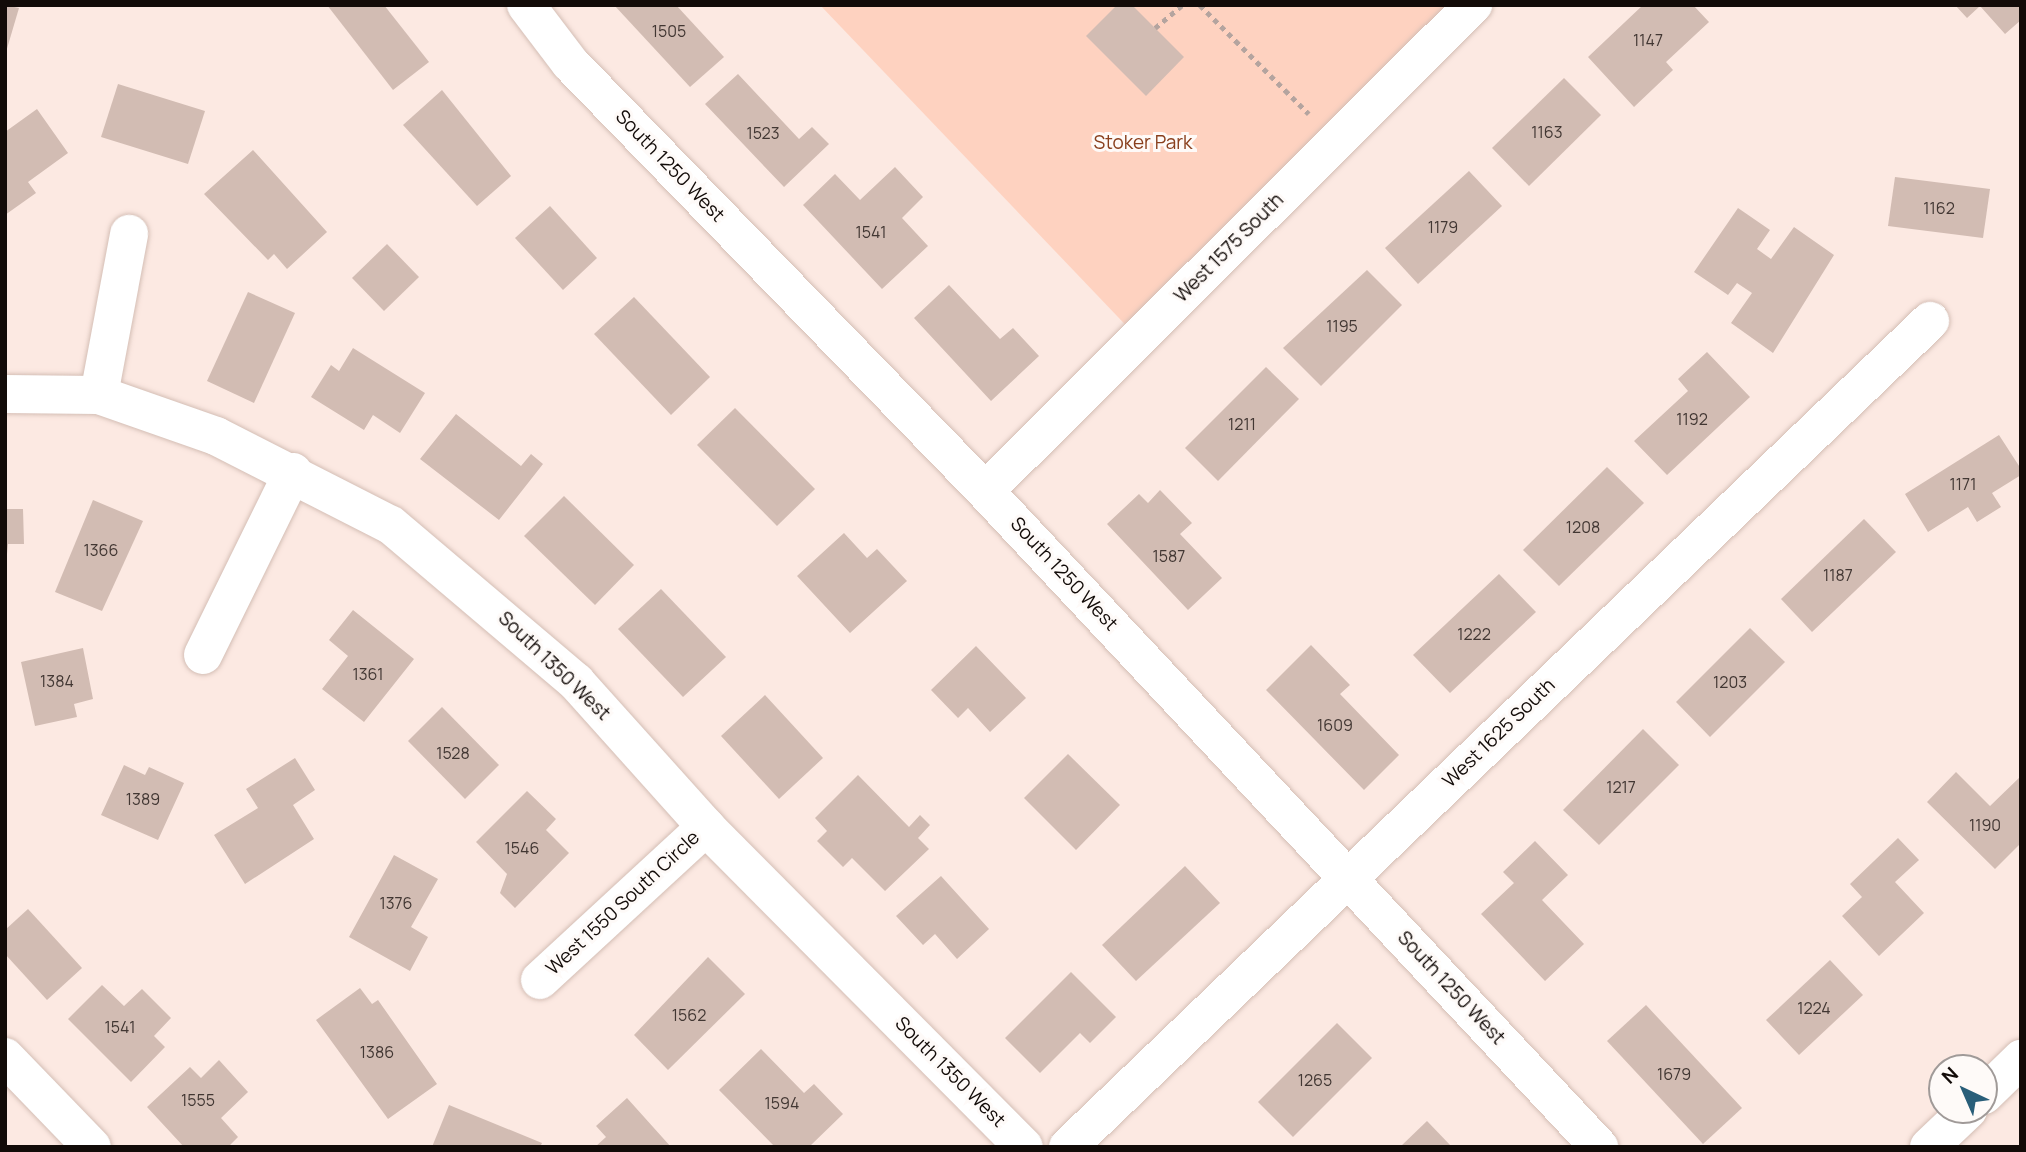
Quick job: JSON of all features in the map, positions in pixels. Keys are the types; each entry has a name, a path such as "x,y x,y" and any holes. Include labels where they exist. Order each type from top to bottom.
{"street":[{"name":"South 1250 West","path":"526,5 570,63 985,491 1599,1147"},
{"name":"West 1575 South","path":"985,491 1474,5"},
{"path":"99,395 129,234"},
{"name":"West 1625 South","path":"1068,1147 1930,320"},
{"name":"South 1350 West","path":"5,394 99,395 216,436 293,472 391,525 482,597 576,681 706,827 1024,1147"},
{"path":"203,655 293,472"},
{"name":"West 1550 South Circle","path":"540,980 706,827"},
{"path":"5,1057 92,1147"},
{"path":"1998,1081 2021,1059"},
{"path":"1929,1147 1953,1124"}],"path":[{"path":"1154,28 1182,5"},
{"path":"1200,5 1308,114"}],"green space":[{"name":"Stoker Park","path":"820,5 1482,5 1139,339"}],"building":[{"path":"5,5 19,8 6,52 5,52"},
{"path":"327,5 384,5 429,62 393,90"},
{"path":"614,5 676,5 724,57 690,87"},
{"path":"1117,5 1132,5 1184,57 1146,96 1086,36"},
{"path":"1643,5 1693,5 1709,22 1666,62 1673,70 1634,107 1588,57"},
{"path":"1955,5 2021,5 2021,20 2005,34 1980,6 1967,18"},
{"path":"738,74 799,139 812,127 829,144 784,187 705,104"},
{"path":"1564,78 1601,115 1529,186 1492,148"},
{"path":"118,84 205,111 188,164 101,137"},
{"path":"442,90 511,176 477,206 403,125"},
{"path":"37,109 68,153 28,182 36,193 5,215 5,132"},
{"path":"253,150 327,232 287,269 274,254 268,260 204,194"},
{"path":"895,167 923,197 902,218 928,246 882,289 803,205 835,174 860,200"},
{"path":"1469,171 1502,206 1418,284 1385,248"},
{"path":"1895,177 1990,189 1983,238 1888,226"},
{"path":"550,206 597,258 563,290 515,238"},
{"path":"1738,208 1770,230 1757,249 1771,259 1794,227 1834,255 1773,353 1731,323 1752,293 1737,283 1728,295 1694,272"},
{"path":"387,244 419,277 384,311 352,278"},
{"path":"1367,270 1402,305 1321,386 1283,348"},
{"path":"949,285 1000,339 1013,328 1039,356 991,401 914,318"},
{"path":"248,292 295,313 254,403 207,381"},
{"path":"634,297 710,377 671,415 594,334"},
{"path":"353,348 425,393 400,433 373,415 364,430 311,397 331,365 339,371"},
{"path":"1707,352 1750,397 1667,475 1634,441 1688,391 1678,379"},
{"path":"1266,367 1299,399 1218,481 1185,448"},
{"path":"735,408 815,489 777,526 697,445"},
{"path":"456,414 521,466 531,454 543,464 499,520 420,459"},
{"path":"1999,435 2021,469 2021,475 1992,493 2001,507 1977,522 1968,507 1928,532 1905,494"},
{"path":"1607,467 1644,503 1559,586 1523,550"},
{"path":"1160,490 1192,523 1180,534 1222,578 1188,610 1107,524 1139,494 1148,503"},
{"path":"564,496 634,565 595,605 524,536"},
{"path":"93,500 143,521 102,611 55,592"},
{"path":"5,509 23,509 24,544 8,544 5,574"},
{"path":"1864,519 1896,552 1812,632 1781,599"},
{"path":"844,533 867,558 877,549 907,581 850,633 797,576"},
{"path":"1499,574 1536,612 1450,693 1413,655"},
{"path":"661,589 726,657 683,697 618,629"},
{"path":"353,610 414,659 364,722 322,689 348,656 329,640"},
{"path":"1750,628 1785,662 1710,737 1676,702"},
{"path":"1311,645 1350,685 1340,694 1399,755 1364,790 1266,690"},
{"path":"976,646 1026,698 990,732 968,708 958,718 931,690"},
{"path":"83,648 93,699 74,704 77,717 35,726 21,662"},
{"path":"765,695 823,758 779,799 721,736"},
{"path":"442,707 499,765 465,799 408,741"},
{"path":"1643,729 1679,765 1599,845 1563,810"},
{"path":"1068,754 1120,805 1076,850 1024,798"},
{"path":"295,758 315,790 293,805 314,839 245,884 214,835 258,808 246,789"},
{"path":"124,765 145,775 149,767 184,783 158,840 101,815"},
{"path":"1956,772 1990,806 2021,776 2021,843 1995,869 1927,802"},
{"path":"858,775 909,827 920,815 930,825 918,838 929,849 885,891 852,858 843,867 817,841 827,831 815,818"},
{"path":"527,791 556,819 546,830 569,853 515,908 500,893 507,874 476,842"},
{"path":"1898,838 1919,860 1895,882 1924,913 1879,956 1842,916 1862,897 1850,884"},
{"path":"1535,841 1568,875 1542,900 1584,944 1545,981 1481,914 1514,883 1503,872"},
{"path":"394,855 438,879 411,927 428,937 410,971 349,937"},
{"path":"1185,866 1220,903 1136,981 1102,945"},
{"path":"941,876 989,929 957,959 935,934 923,945 896,916"},
{"path":"28,909 82,968 47,1000 5,954 5,930"},
{"path":"708,957 745,994 668,1070 634,1035"},
{"path":"1830,960 1863,995 1799,1055 1766,1020"},
{"path":"1071,972 1116,1017 1090,1043 1080,1033 1040,1073 1005,1038"},
{"path":"102,985 124,1006 142,989 171,1018 154,1036 165,1047 131,1082 68,1019"},
{"path":"360,988 372,1004 378,1000 437,1084 388,1119 316,1020"},
{"path":"1646,1005 1742,1108 1703,1144 1607,1041"},
{"path":"1337,1023 1372,1058 1293,1137 1258,1102"},
{"path":"761,1049 804,1093 814,1084 843,1114 809,1147 775,1147 719,1090"},
{"path":"219,1060 248,1092 221,1118 238,1137 228,1147 184,1147 147,1107 190,1067 201,1078"},
{"path":"627,1098 671,1147 595,1147 606,1137 596,1126"},
{"path":"449,1105 542,1143 540,1147 432,1147"},
{"path":"1427,1121 1452,1147 1400,1147"}]}
